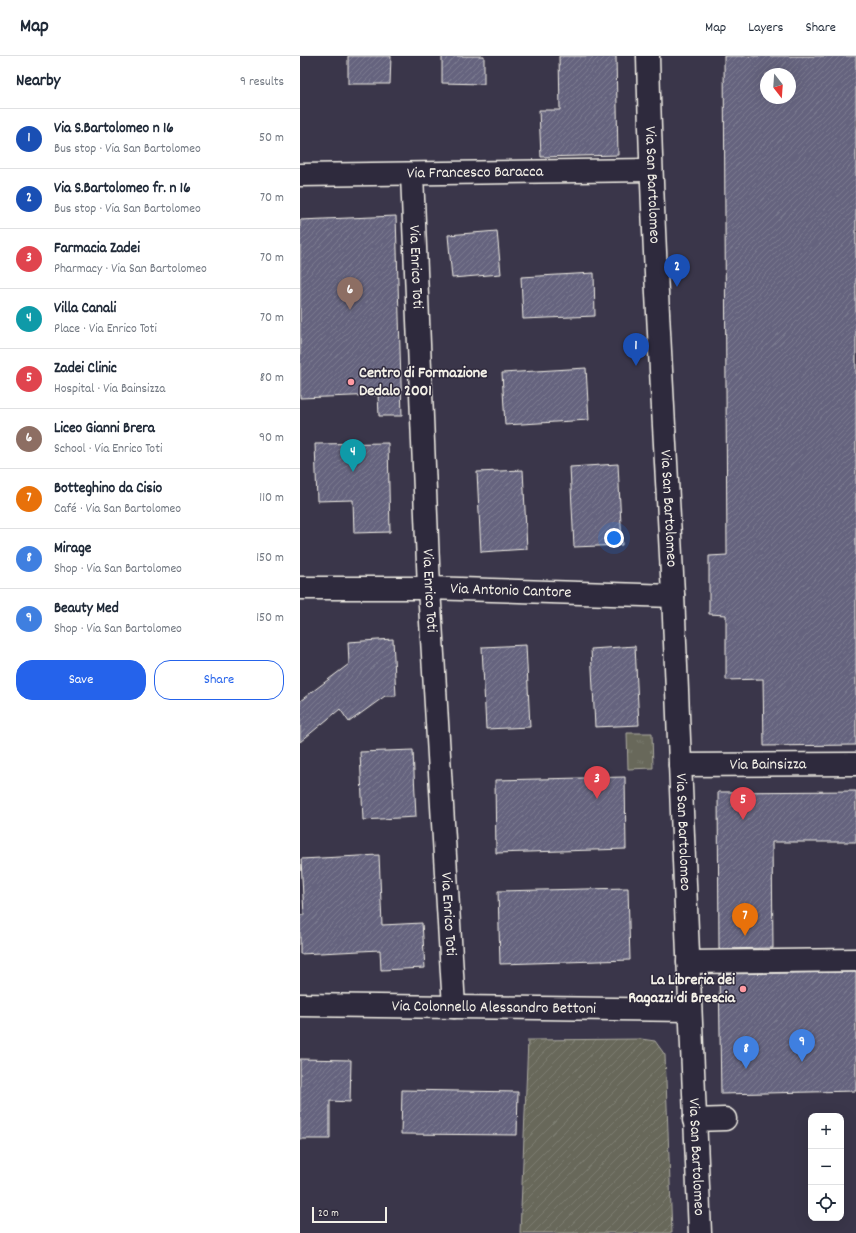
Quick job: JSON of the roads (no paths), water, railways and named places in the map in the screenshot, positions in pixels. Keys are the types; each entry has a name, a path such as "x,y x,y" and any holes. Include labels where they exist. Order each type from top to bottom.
{"street":[{"name":"Via San Bartolomeo","path":"648,56 650,170 673,596 689,1010 700,1233"},
{"name":"Via Francesco Baracca","path":"300,175 650,170"},
{"name":"Via Enrico Toti","path":"412,174 429,588 454,1007"},
{"name":"Via Antonio Cantore","path":"300,588 429,588 673,596"},
{"name":"Via Bainsizza","path":"680,765 856,764"},
{"path":"688,962 818,956 856,960"},
{"name":"Via Colonnello Alessandro Bettoni","path":"300,1005 689,1010"},
{"path":"694,1120 725,1119"}],"place":[{"name":"Via S.Bartolomeo fr. n 16","path":"677,287"},
{"name":"Liceo Gianni Brera","path":"350,310"},
{"name":"Via S.Bartolomeo n 16","path":"636,366"},
{"name":"Centro di Formazione Dedalo 2001","path":"351,382"},
{"name":"Villa Canali","path":"353,472"},
{"name":"Farmacia Zadei","path":"597,799"},
{"name":"Zadei Clinic","path":"743,820"},
{"name":"Botteghino da Cisio","path":"745,936"},
{"name":"La Libreria dei Ragazzi di Brescia","path":"743,989"},
{"name":"Beauty Med","path":"802,1062"},
{"name":"Mirage","path":"746,1069"}]}
